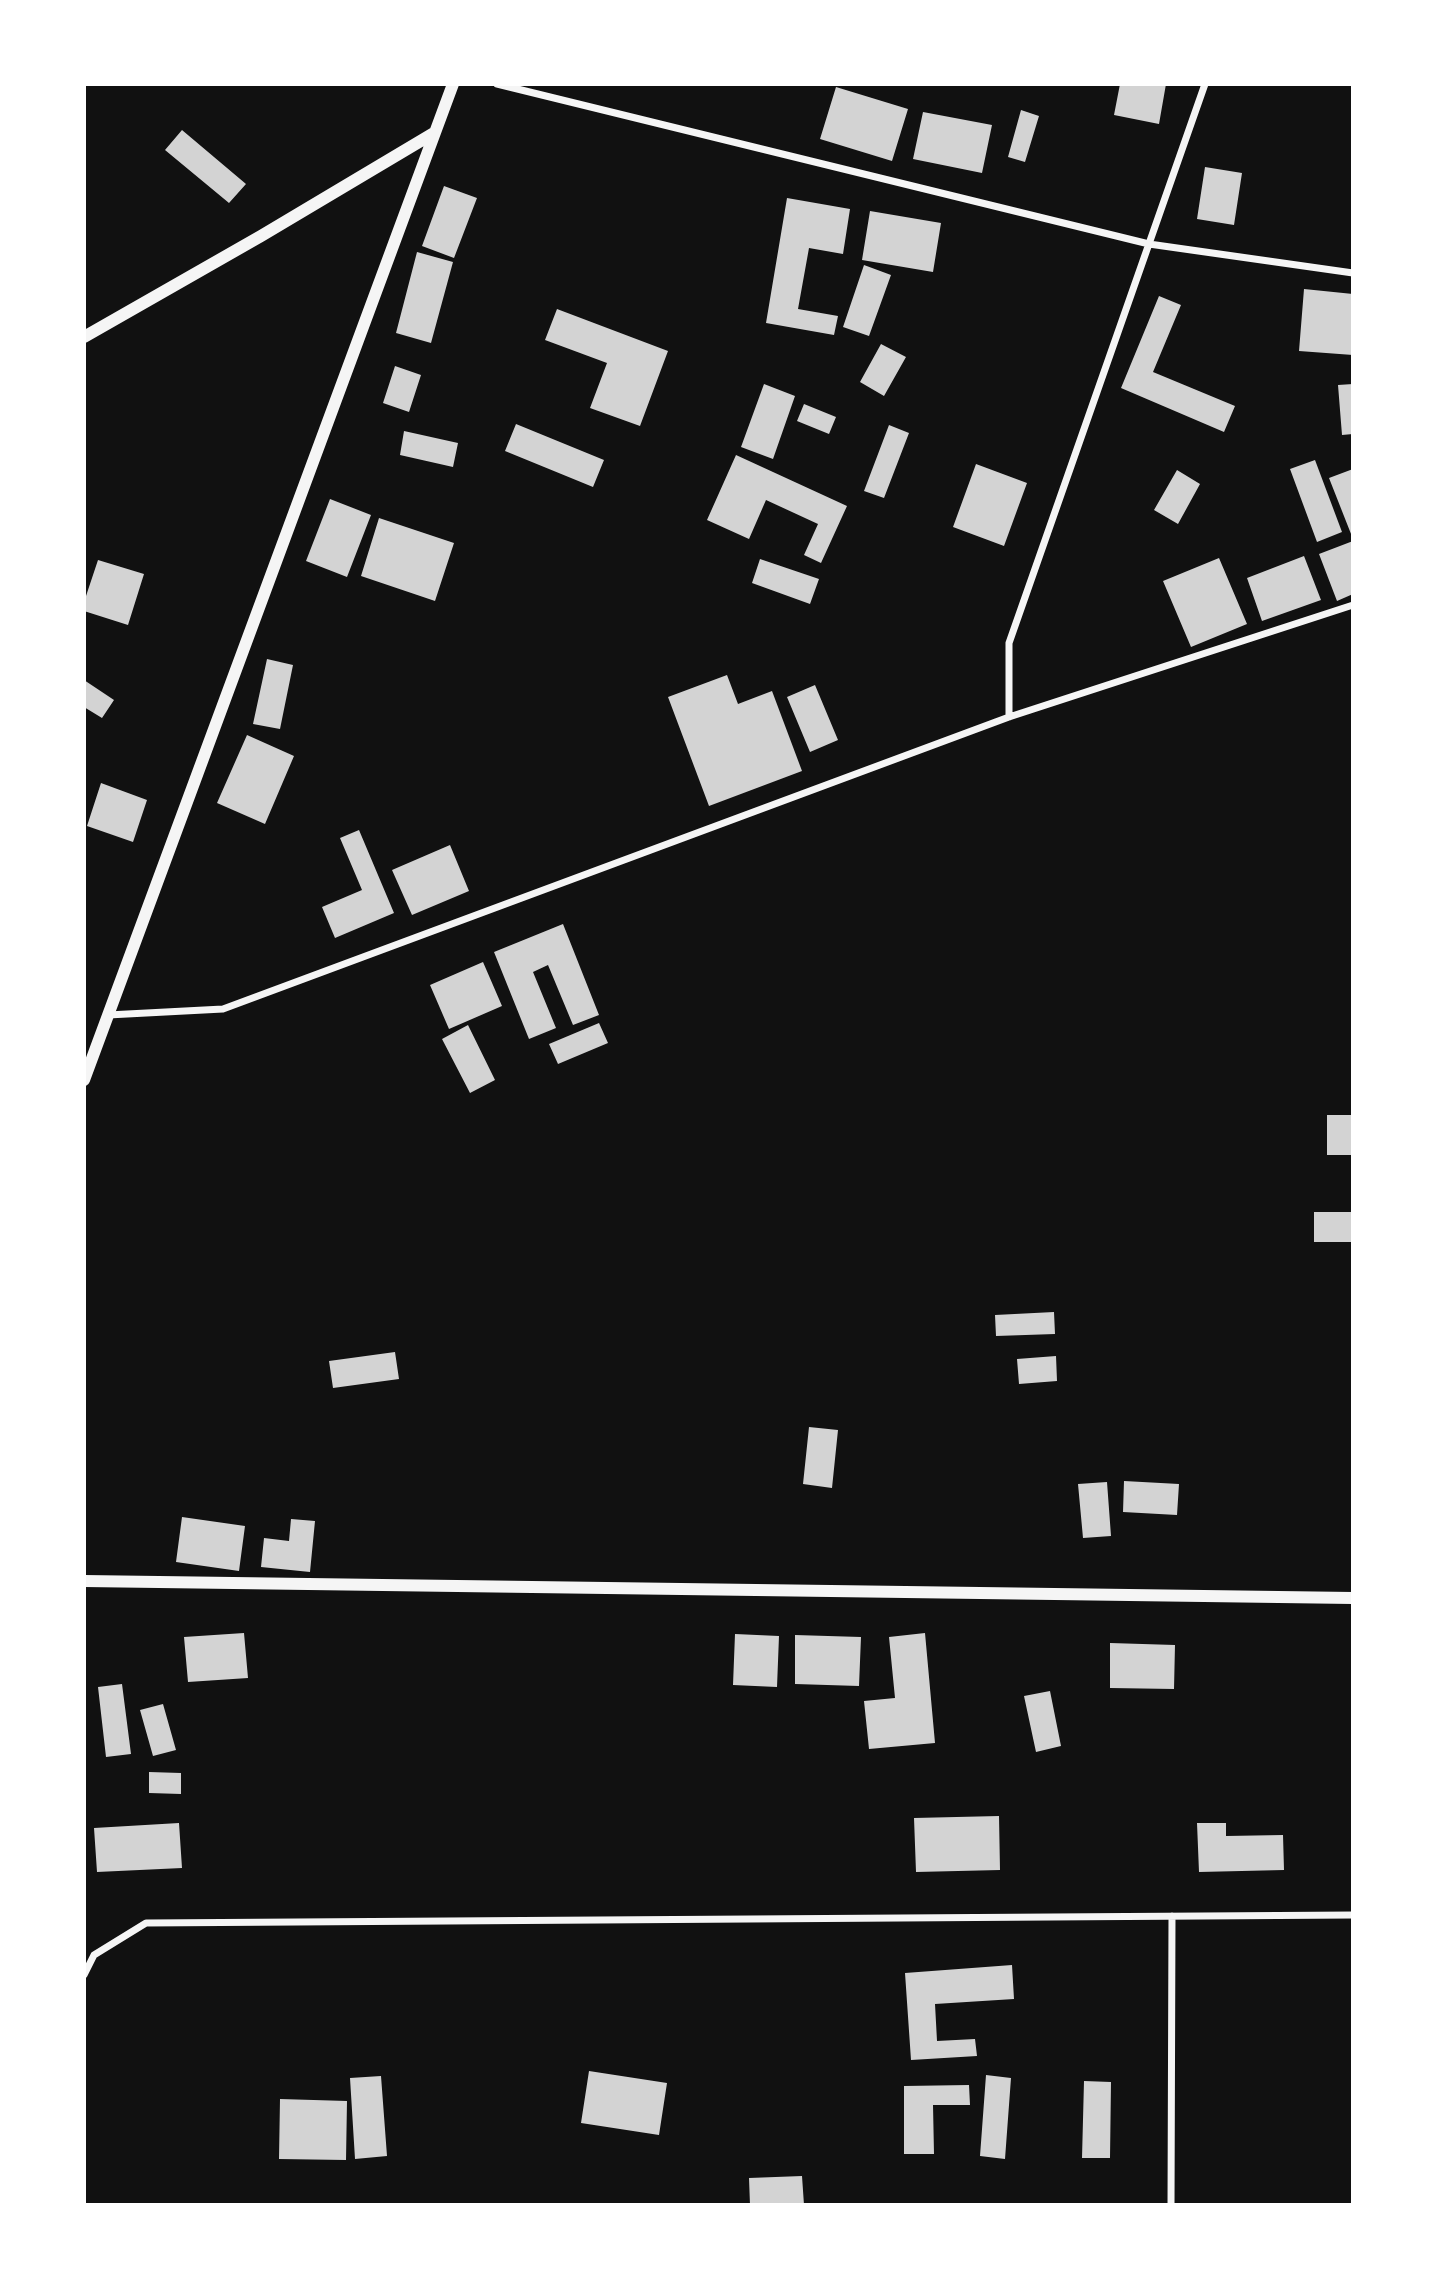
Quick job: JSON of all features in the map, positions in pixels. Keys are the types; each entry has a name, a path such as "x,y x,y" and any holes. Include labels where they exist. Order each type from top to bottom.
{"street":[{"path":"84,1080 453,84"},
{"path":"496,84 1149,244 1353,273"},
{"path":"1009,717 1009,643 1205,84"},
{"path":"84,337 434,133"},
{"path":"108,1015 223,1009 1009,717 1353,605"},
{"path":"84,1581 1353,1598"},
{"path":"84,1975 94,1955 146,1923 1353,1915"},
{"path":"1171,2205 1172,1916"}],"building":[{"path":"1120,84 1166,84 1159,124 1114,115"},
{"path":"836,87 908,109 892,161 820,139"},
{"path":"1021,110 1039,116 1025,162 1008,157"},
{"path":"923,112 992,125 982,173 913,159"},
{"path":"182,130 246,184 229,203 165,150"},
{"path":"1205,167 1242,173 1234,225 1197,219"},
{"path":"444,186 477,198 454,258 422,246"},
{"path":"787,198 850,209 843,254 809,248 798,309 838,316 834,335 766,323"},
{"path":"870,211 941,223 933,272 862,260"},
{"path":"417,252 453,262 431,343 396,333"},
{"path":"864,265 891,275 869,336 843,327"},
{"path":"1304,289 1353,294 1353,355 1299,351"},
{"path":"1159,296 1181,305 1153,372 1235,406 1224,432 1121,388"},
{"path":"557,309 668,351 640,426 590,408 607,363 545,340"},
{"path":"881,344 906,357 884,396 860,382"},
{"path":"395,366 421,375 409,412 383,403"},
{"path":"764,384 795,396 773,459 741,447"},
{"path":"1353,384 1353,434 1342,435 1338,385"},
{"path":"804,404 836,417 829,434 797,421"},
{"path":"516,424 604,460 593,487 505,451"},
{"path":"889,425 909,433 884,498 864,491"},
{"path":"404,431 458,443 453,467 400,455"},
{"path":"736,455 847,506 821,563 804,555 818,524 766,500 749,539 707,520"},
{"path":"1315,460 1342,532 1317,542 1290,469"},
{"path":"976,464 1027,483 1004,546 953,527"},
{"path":"1353,469 1353,539 1329,478"},
{"path":"1177,470 1200,484 1178,524 1154,510"},
{"path":"330,499 371,515 347,577 306,561"},
{"path":"379,518 454,543 435,601 361,576"},
{"path":"1353,541 1353,594 1337,601 1319,554"},
{"path":"1304,556 1321,600 1262,621 1247,578"},
{"path":"1219,558 1247,624 1191,647 1163,581"},
{"path":"760,559 819,579 810,604 752,583"},
{"path":"98,560 144,574 128,625 84,611 84,602"},
{"path":"267,659 293,665 280,729 253,724"},
{"path":"727,675 738,704 772,691 802,771 709,806 668,697"},
{"path":"84,680 114,700 102,718 84,707"},
{"path":"815,685 838,740 810,752 787,697"},
{"path":"247,735 294,756 265,824 217,803"},
{"path":"101,783 147,800 133,842 87,826"},
{"path":"359,830 394,913 335,938 322,907 362,890 340,838"},
{"path":"450,845 469,891 412,915 392,870"},
{"path":"563,924 599,1015 573,1025 548,965 533,972 556,1028 529,1039 494,952"},
{"path":"483,962 502,1006 449,1029 430,985"},
{"path":"599,1023 608,1043 558,1064 549,1044"},
{"path":"468,1025 495,1080 470,1093 442,1039"},
{"path":"1327,1115 1353,1115 1353,1155 1327,1155"},
{"path":"1314,1212 1353,1212 1353,1242 1314,1242"},
{"path":"1054,1312 1055,1334 996,1336 995,1315"},
{"path":"395,1352 399,1379 333,1388 329,1361"},
{"path":"1056,1356 1057,1381 1019,1384 1017,1359"},
{"path":"809,1427 838,1430 832,1488 803,1484"},
{"path":"1124,1481 1179,1484 1177,1515 1123,1512"},
{"path":"1107,1482 1111,1536 1083,1538 1078,1484"},
{"path":"182,1517 245,1526 239,1571 176,1562"},
{"path":"291,1519 315,1521 310,1572 261,1567 264,1538 289,1541"},
{"path":"244,1633 248,1678 188,1682 184,1637"},
{"path":"925,1633 935,1743 869,1749 864,1701 895,1698 889,1637"},
{"path":"735,1634 779,1636 777,1687 733,1685"},
{"path":"795,1635 861,1637 859,1686 795,1684"},
{"path":"1110,1643 1175,1645 1174,1689 1110,1688"},
{"path":"122,1684 131,1754 106,1757 98,1687"},
{"path":"1050,1691 1061,1746 1036,1752 1024,1696"},
{"path":"163,1704 176,1750 153,1756 140,1710"},
{"path":"149,1772 181,1773 181,1794 149,1793"},
{"path":"999,1816 1000,1870 916,1872 914,1818"},
{"path":"179,1823 182,1868 97,1872 94,1828"},
{"path":"1197,1823 1226,1823 1226,1836 1283,1835 1284,1870 1199,1872"},
{"path":"1012,1965 1014,1999 935,2004 937,2041 975,2039 977,2056 911,2060 905,1973"},
{"path":"589,2071 667,2083 659,2135 581,2123"},
{"path":"986,2075 1011,2078 1005,2159 980,2156"},
{"path":"381,2076 387,2156 355,2159 350,2078"},
{"path":"1084,2081 1111,2082 1110,2158 1082,2158"},
{"path":"969,2085 970,2105 933,2105 934,2154 904,2154 904,2086"},
{"path":"280,2099 347,2101 346,2160 279,2159"},
{"path":"802,2176 804,2205 750,2205 749,2178"}]}
